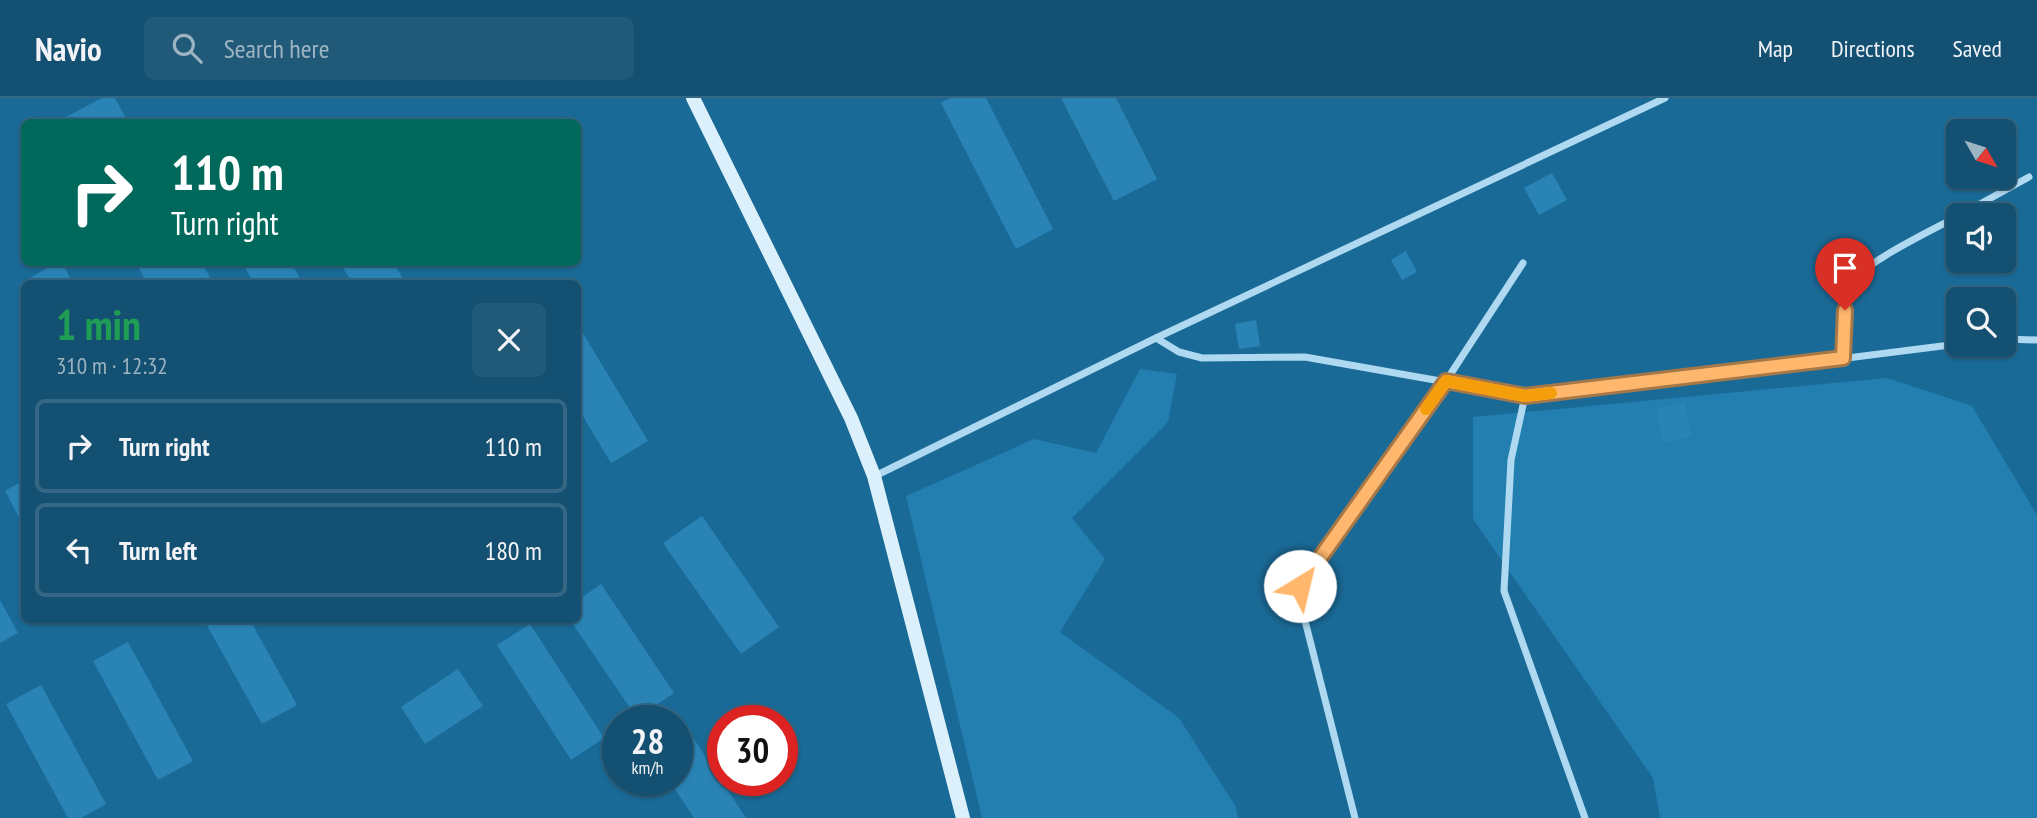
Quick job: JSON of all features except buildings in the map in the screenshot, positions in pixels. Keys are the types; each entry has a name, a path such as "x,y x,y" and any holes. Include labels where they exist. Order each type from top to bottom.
{"street":[{"path":"693,98 851,418 874,476 963,818"},
{"path":"874,476 1156,338 1665,98"},
{"path":"1982,203 2029,177"},
{"path":"1843,358 1849,285 1871,264 1946,223"},
{"path":"1355,818 1298,593 1446,381 1523,263"},
{"path":"1156,338 1179,352 1202,358 1305,357 1525,396 1946,345"},
{"path":"2016,339 2037,340"},
{"path":"1525,396 1511,460 1504,590 1585,818"}],"shaded area":[{"path":"1140,369 1177,374 1168,422 1072,518 1105,559 1060,632 1179,718 1236,807 1238,818 982,818 906,496 1034,439 1096,453"},
{"path":"1887,378 1972,406 2037,515 2037,818 1660,818 1653,778 1473,519 1473,417"}],"slow traffic":[{"path":"1426,409 1446,381 1525,396 1551,393"}],"route":[{"path":"1300,586 1446,381 1525,396 1843,358 1845,310"}]}
